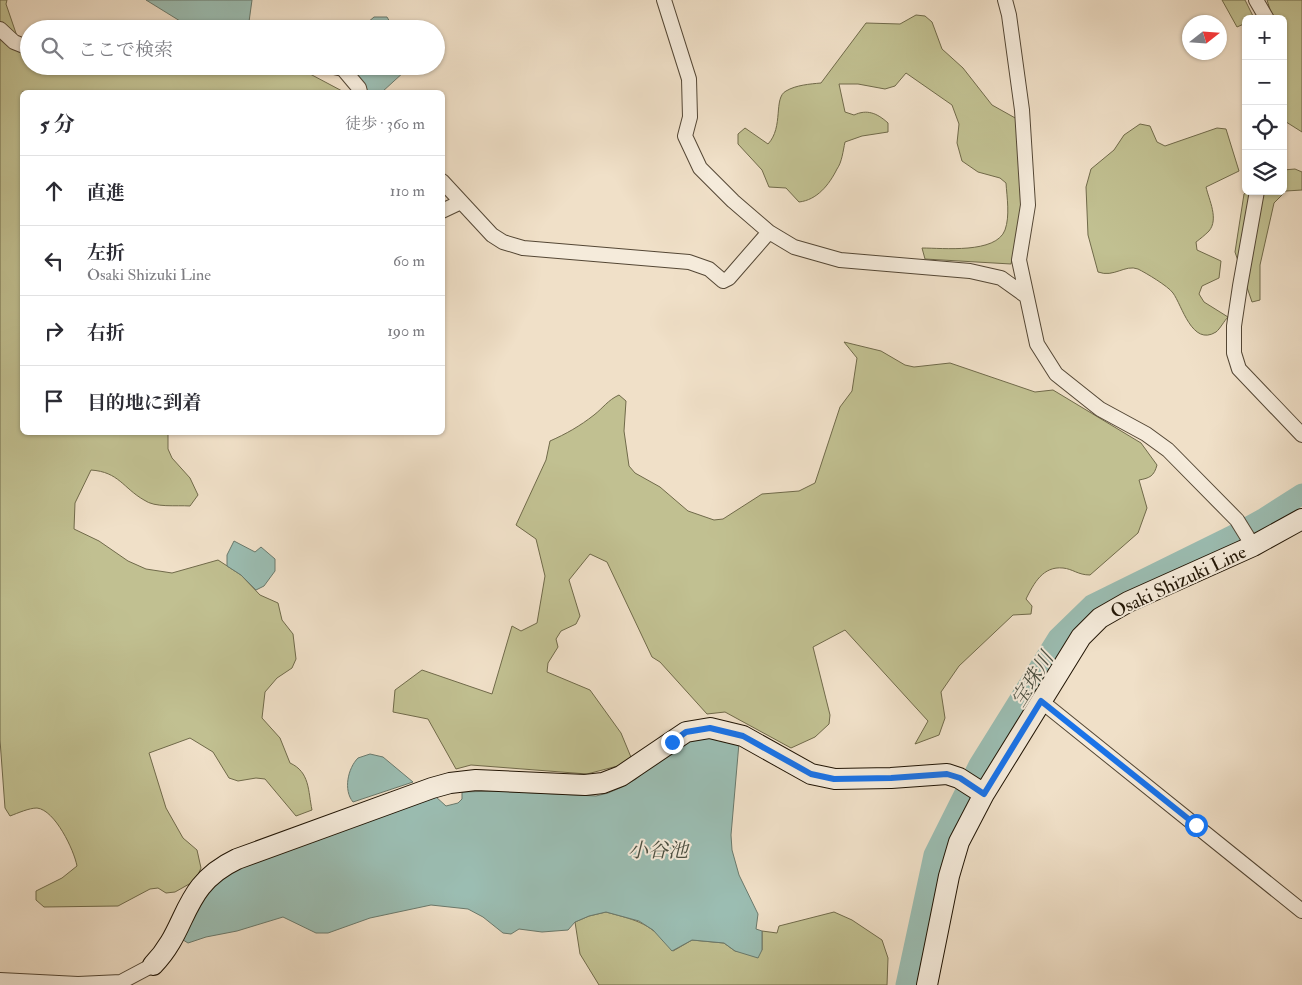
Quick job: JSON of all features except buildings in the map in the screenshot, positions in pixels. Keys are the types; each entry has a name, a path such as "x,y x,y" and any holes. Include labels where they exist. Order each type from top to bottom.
{"street":[{"path":"664,0 689,79 690,117 685,136 700,168 732,202 769,232 794,246 840,260 970,271 1001,278 1026,296"},
{"path":"1004,0 1009,15 1022,119 1028,205 1019,260 1037,344 1056,374 1100,409 1146,434 1168,450 1237,520 1251,543"},
{"path":"1256,0 1265,15"},
{"path":"0,29 14,42 20,44"},
{"path":"348,75 360,90"},
{"path":"445,184 492,235 503,242 523,248 689,262 709,269 723,281 730,278 769,232"},
{"path":"1256,195 1234,326 1234,353 1238,369 1302,435"},
{"path":"445,210 461,202"},
{"name":"Osaki Shizuki Line","path":"927,985 949,876 959,842 980,792 1081,637 1100,618 1128,602 1301,520"},
{"path":"1041,701 1302,911"},
{"path":"0,980 78,984 121,982 153,965 169,946 194,894 204,882 218,869 250,854 450,783 476,780 585,785 603,783 621,776 686,732 710,728 743,736 811,774 834,779 891,778 947,774 960,778 980,792"}],"shaded area":[{"path":"0,0 7,0 6,4 20,45 20,75 312,75 340,90 20,90 20,435 168,435 168,449 172,458 190,478 198,495 190,506 149,503 115,477 100,471 91,470 75,503 74,529 99,541 128,561 146,569 172,573 218,560 241,575 260,595 278,603 282,620 293,634 296,659 292,668 277,678 265,692 262,718 280,738 290,763 297,767 305,777 312,810 296,816 265,779 256,778 238,781 229,778 213,752 190,738 149,753 166,808 183,838 197,850 201,868 197,877 191,883 175,892 166,893 158,888 150,889 118,906 44,907 36,900 36,891 62,878 77,866 63,832 44,810 34,808 10,816 5,808 0,740"},
{"path":"1222,0 1245,0 1252,15 1242,15 1242,25 1237,27"},
{"path":"1267,0 1302,0 1302,132 1287,123 1287,15 1272,15"},
{"path":"916,15 925,16 932,22 942,49 963,68 992,105 1017,119 1025,202 1011,264 925,259 922,248 968,248 991,243 1000,238 1005,230 1007,219 1006,183 1000,178 978,172 962,161 957,143 959,124 952,105 906,73 895,86 885,89 858,84 839,84 845,112 854,115 863,112 876,114 888,123 888,132 862,136 845,142 840,163 834,175 822,191 805,201 799,202 786,188 769,187 762,170 738,144 738,134 745,128 768,144 776,130 782,95 794,87 821,83 866,23 900,24"},
{"path":"1140,124 1150,126 1157,142 1165,146 1217,128 1226,129 1239,171 1206,187 1213,221 1209,231 1196,242 1197,250 1221,261 1219,278 1202,286 1199,294 1204,302 1228,317 1216,332 1208,335 1200,334 1194,329 1173,293 1146,273 1133,268 1109,273 1098,272 1088,235 1086,187 1091,169 1114,150 1124,135"},
{"path":"1295,169 1302,172 1302,190 1287,191 1287,170"},
{"path":"1244,195 1282,195 1274,203 1260,265 1260,300 1252,302 1235,252"},
{"path":"844,342 881,351 905,365 914,367 950,363 1035,392 1053,390 1141,443 1157,465 1151,476 1139,480 1147,508 1138,533 1090,575 1056,568 1040,577 1026,599 1032,606 1031,614 1013,615 959,666 941,692 945,718 939,735 915,744 928,721 845,630 813,647 830,715 829,724 815,737 791,748 725,712 707,714 660,662 652,657 607,562 590,554 569,580 580,616 576,624 561,631 556,639 558,647 548,663 547,672 590,690 621,733 633,762 587,774 471,765 456,769 428,719 393,712 395,690 422,670 492,694 512,626 521,631 537,623 545,576 536,539 516,525 546,460 550,441 583,423 619,395 626,401 624,431 629,466 635,473 660,487 688,511 714,520 723,519 762,494 799,491 815,483 840,407 852,391 857,358"},
{"path":"606,912 644,924 658,934 673,951 692,940 724,943 735,951 762,950 762,931 777,933 779,926 834,912 852,920 882,940 888,958 887,985 599,985 580,954 575,922"}],"water":[{"path":"146,0 252,0 249,20 178,20"},
{"path":"374,17 387,17 389,20 370,20"},
{"path":"347,75 401,75 384,90 360,90"},
{"path":"234,541 255,552 261,547 275,559 275,571 264,586 256,590 241,575 227,566 227,555"},
{"name":"小谷池","path":"702,737 739,743 731,835 732,850 739,875 758,914 756,929 762,931 762,950 758,958 735,951 724,943 692,940 672,951 653,930 639,921 606,912 575,922 568,930 542,932 519,929 511,934 503,933 483,917 468,909 431,905 370,918 328,933 316,933 283,917 188,943 180,938 194,910 218,881 236,868 435,796 446,806 458,803 462,799 462,792 496,791 596,796 608,793 636,779 673,747"},
{"path":"370,754 383,757 413,782 353,802 348,791 349,773 358,758"}],"waterway":[{"name":"宝珠川","path":"906,985 934,855 979,765 1058,638 1092,605 1234,535 1302,494"}],"route":[{"path":"672,742 686,732 710,728 743,736 811,774 834,779 891,778 947,774 960,778 984,794 1041,701 1196,825"}]}
